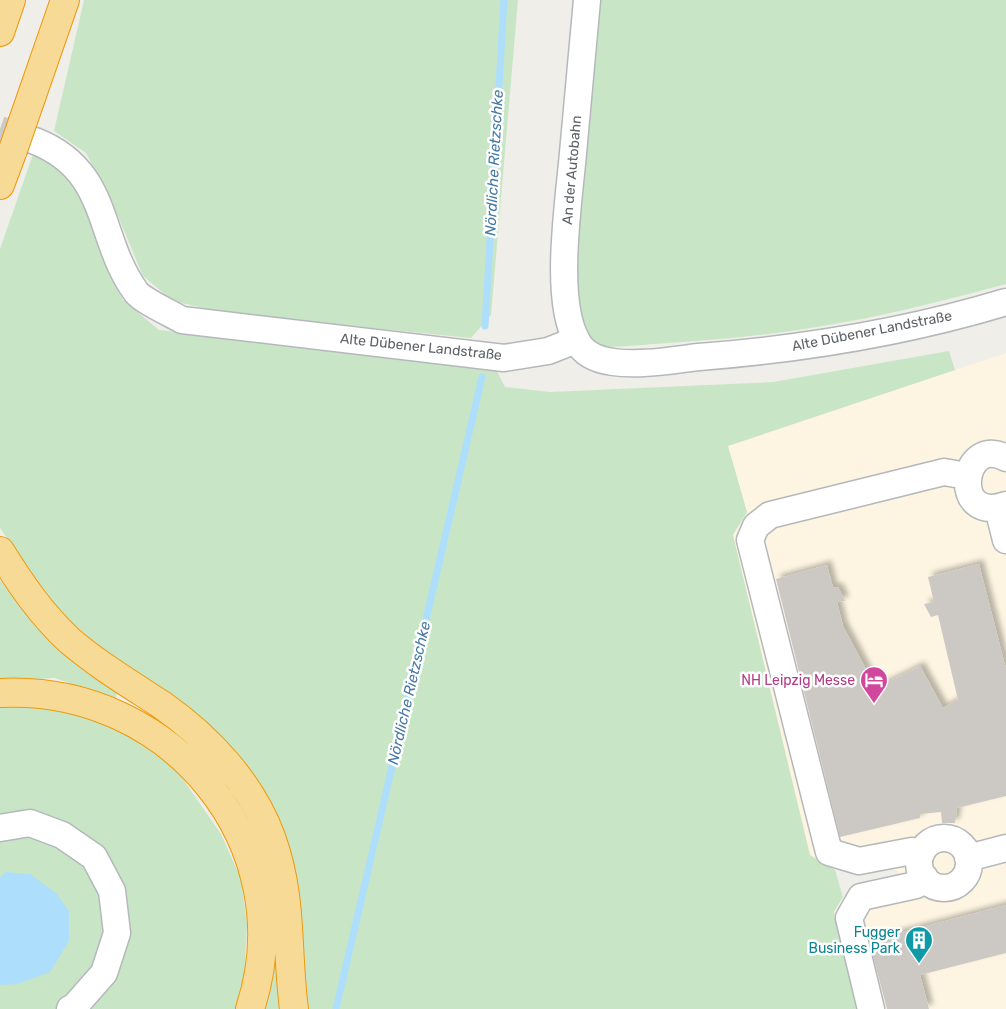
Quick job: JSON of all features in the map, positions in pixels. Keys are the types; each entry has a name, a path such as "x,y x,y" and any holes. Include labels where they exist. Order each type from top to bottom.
{"highway":[{"path":"0,32 11,0"},
{"path":"0,184 24,138 65,0"},
{"path":"0,551 20,583 50,621 110,672 162,706 203,737 219,754 249,793 271,836 284,886 289,914 294,1009"},
{"path":"0,693 33,693 59,697 116,713 144,727 172,748 214,792 232,816 246,850 262,909 264,940 261,972 250,1009"}],"street":[{"name":"An der Autobahn","path":"576,340 565,291 564,270 587,0"},
{"name":"Alte Dübener Landstraße","path":"24,138 50,147 76,168 90,185 98,202 119,263 138,294 182,320 504,358 548,351 576,340 588,354 599,359 630,363 750,353 836,342 911,326 1006,302"},
{"path":"1006,458 994,454 979,459 969,470 967,476 967,485 974,500 981,505 1002,506 1006,540"},
{"path":"871,1009 849,918 861,897 916,885 923,866 931,842 947,838 959,843 965,849 968,858 968,869 958,884 944,888 936,886 923,866 912,851 859,861 829,852 750,540 756,526 770,515 944,472 967,476"},
{"path":"0,828 30,823 62,835 94,857 112,890 117,933 104,973 74,1007 70,1009"},
{"path":"968,858 1006,848"}],"shaded area":[{"path":"1006,353 1006,1009 858,1009 833,912 843,897 864,887 903,878 896,870 835,870 810,855 733,535 747,512 728,446"}],"green space":[{"path":"84,0 518,0 491,315 471,338 225,313 173,301 143,276 112,202 86,153 54,131"},
{"path":"597,0 1006,0 1006,284 892,313 776,333 613,347 595,342 588,333 581,315 575,272 577,224"},
{"path":"36,153 68,174 88,204 105,264 123,300 159,330 494,365 505,387 550,392 773,382 949,351 955,370 728,446 747,512 733,535 810,855 835,870 843,897 834,912 858,1009 304,1009 303,939 284,844 260,785 206,726 131,673 58,611 0,528 0,249 32,157"},
{"path":"0,580 42,631 117,689 116,700 55,678 0,681"},
{"path":"0,704 72,711 129,735 178,772 221,834 241,879 247,924 243,1000 239,1009 0,1009"},
{"path":"275,956 282,1009 263,1009"}],"water":[{"path":"6,872 30,874 56,893 69,911 69,941 50,972 18,984 0,985 0,877"}],"building":[{"name":"NH Leipzig Messe","path":"979,564 1006,669 1006,796 957,808 955,823 942,823 941,812 920,814 920,818 840,837 776,579 827,565 833,588 838,587 845,601 837,602 843,626 876,688 920,666 943,708 958,700 938,615 931,617 924,604 934,602 928,577"},
{"name":"Fugger Business Park","path":"1006,905 1006,953 920,975 929,1009 887,1009 869,941"}],"waterway":[{"name":"Nördliche Rietzschke","path":"485,326 504,0"},
{"name":"Nördliche Rietzschke","path":"336,1009 482,377"}],"tunnel":[{"path":"0,129 35,141"}],"place":[{"name":"NH Leipzig Messe","path":"874,704"},
{"name":"Fugger Business Park","path":"919,964"}]}
